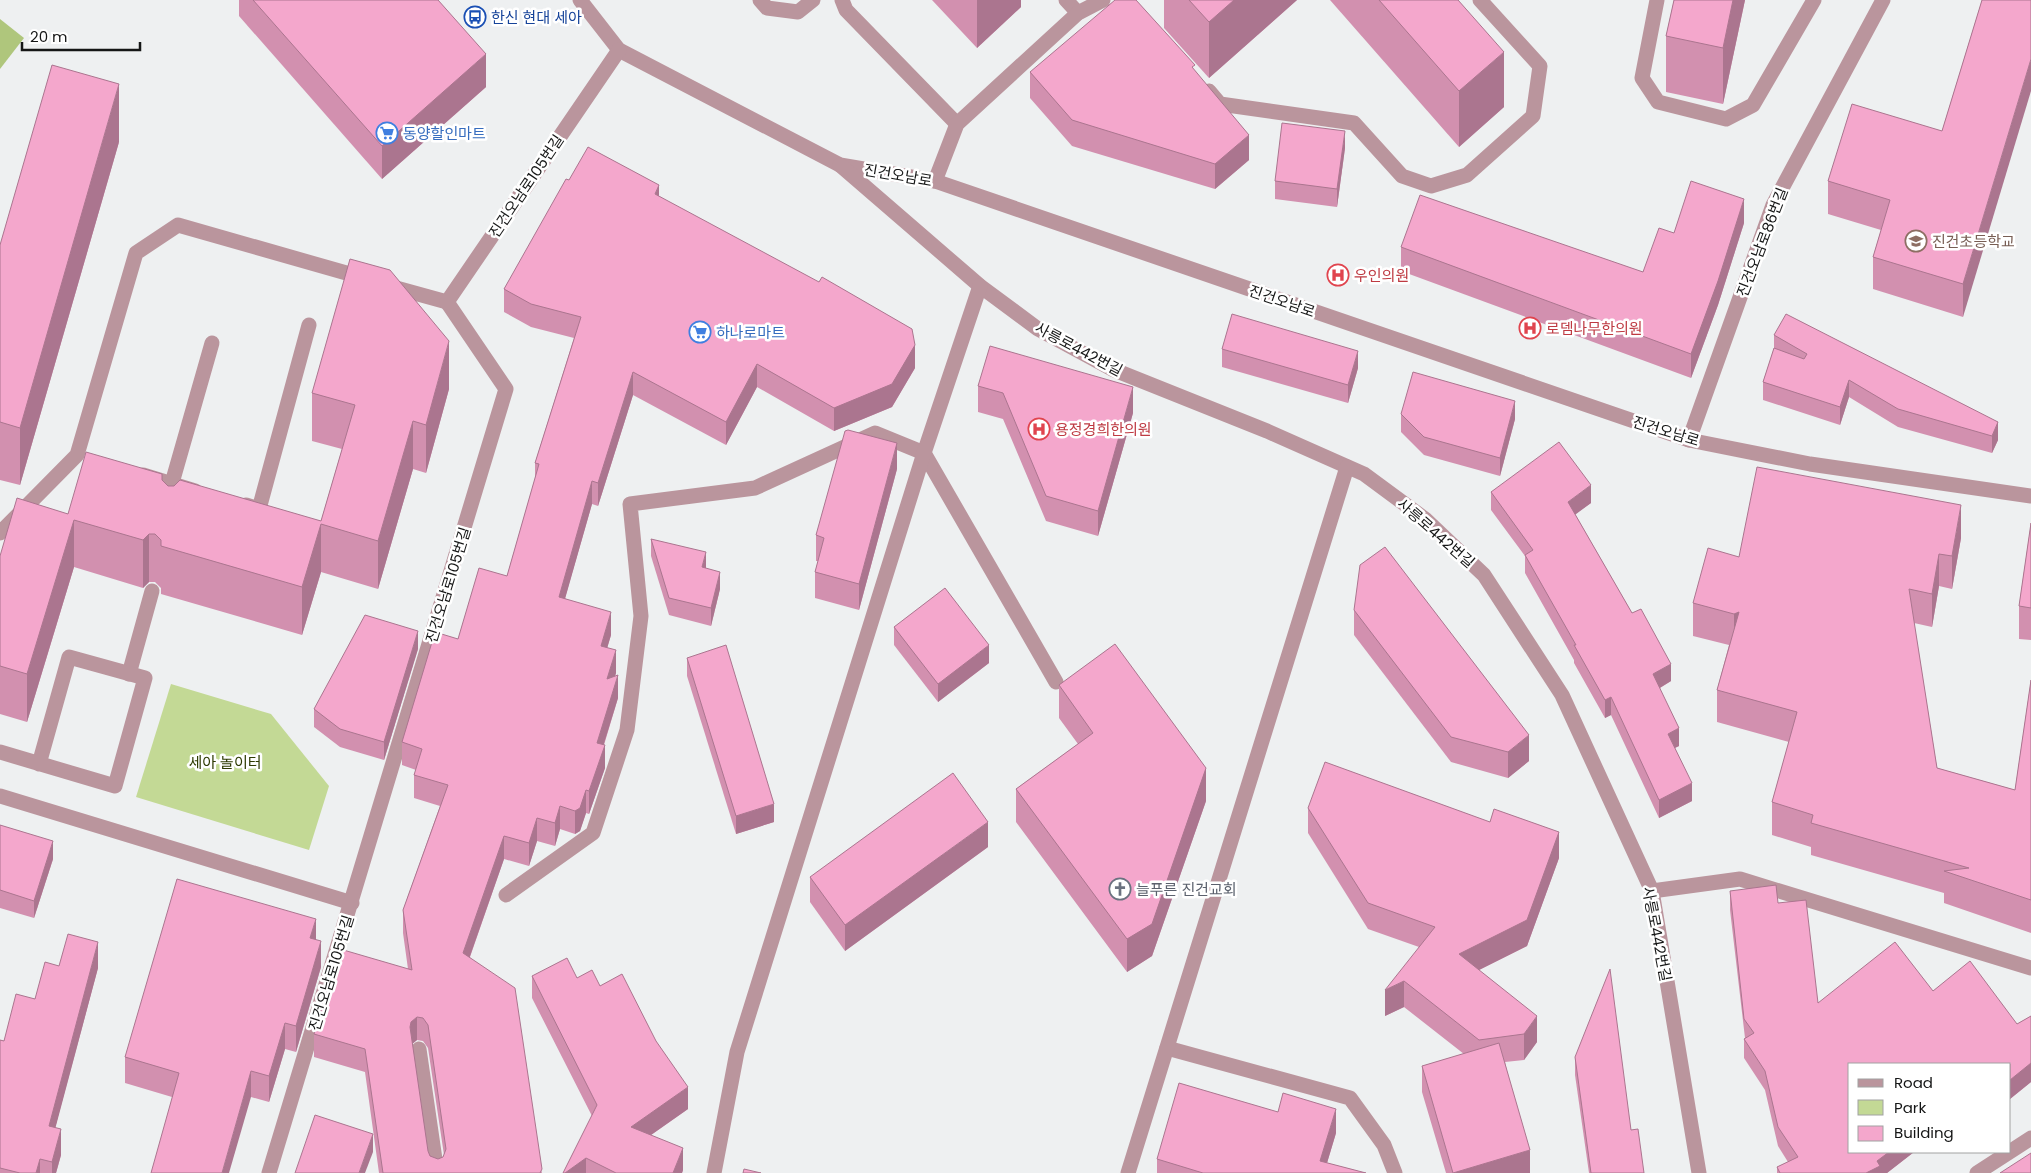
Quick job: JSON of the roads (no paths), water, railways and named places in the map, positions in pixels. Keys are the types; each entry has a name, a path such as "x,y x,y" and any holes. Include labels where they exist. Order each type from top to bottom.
{"street":[{"name":"진건오남로","path":"580,0 618,50 840,165 935,181 1689,440 1810,464 2031,496"},
{"path":"760,0 767,8 798,12 813,0"},
{"path":"842,0 846,10 957,124"},
{"path":"1066,0 1078,13"},
{"path":"935,181 957,124 1078,13 1104,0"},
{"path":"1200,82 1220,104 1354,123 1402,176 1431,186 1468,175 1532,116 1540,66 1480,0"},
{"path":"1657,0 1642,78 1658,102 1726,119 1754,105 1814,0"},
{"name":"진건오남로86번길","path":"1689,440 1773,205 1883,0"},
{"name":"진건오남로105번길","path":"269,1173 506,389 448,302 618,50"},
{"name":"사릉로442번길","path":"840,165 980,286 1038,329 1112,369 1364,474 1425,519 1484,575 1562,695 1652,891 1699,1173"},
{"path":"0,533 82,457 136,253 178,225 448,302"},
{"path":"714,1173 737,1052 924,453 980,286"},
{"path":"233,502 259,509 309,325"},
{"path":"176,506 176,485 212,343"},
{"path":"506,895 593,832 627,730 641,616 630,504 755,488 875,433 924,453 1056,682"},
{"path":"1128,1173 1347,467"},
{"path":"124,469 207,494"},
{"path":"129,674 152,591"},
{"path":"0,752 39,764 115,786 145,678 69,658 39,764"},
{"path":"0,796 352,903"},
{"path":"1652,891 1740,878 2031,968"},
{"path":"1167,1048 1350,1098 1384,1145 1395,1173"},
{"path":"419,1049 437,1173"},
{"path":"2011,1151 2031,1138"},
{"path":"1977,1173 2008,1153"}],"place":[{"name":"한신 현대 세아","path":"475,17"},
{"name":"동양할인마트","path":"387,133"},
{"name":"진건초등학교","path":"1916,241"},
{"name":"우인의원","path":"1338,275"},
{"name":"로뎀나무한의원","path":"1530,328"},
{"name":"하나로마트","path":"700,332"},
{"name":"용정경희한의원","path":"1039,429"},
{"name":"늘푸른 진건교회","path":"1120,889"}],"park label":[{"name":"세아 놀이터","path":"225,762"}]}
